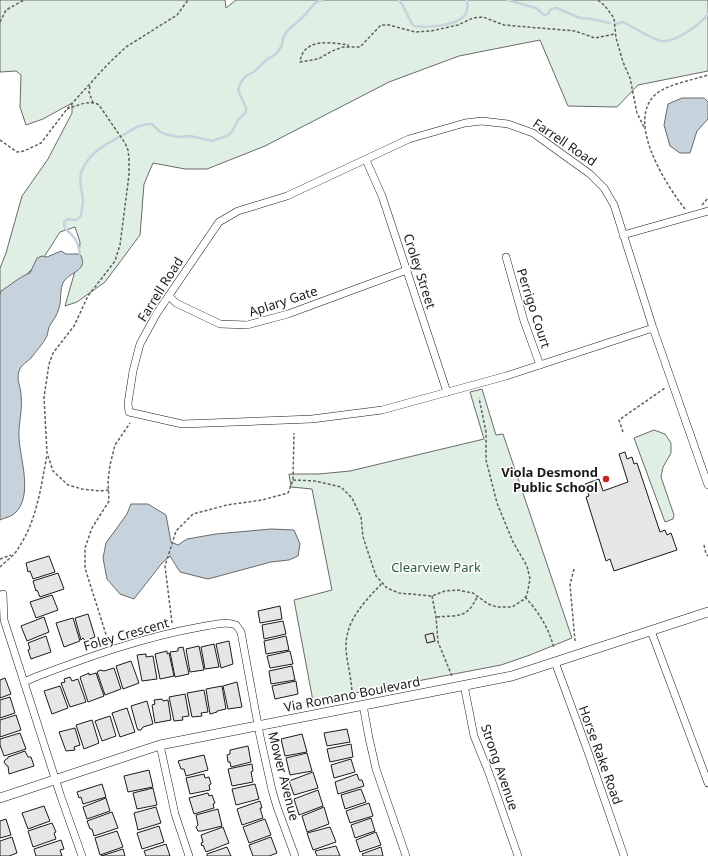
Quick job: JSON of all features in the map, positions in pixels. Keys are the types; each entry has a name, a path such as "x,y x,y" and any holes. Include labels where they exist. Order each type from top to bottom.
{"street":[{"name":"Farrell Road","path":"653,328 486,382 382,410 312,419 182,424 129,412 128,403 133,371 140,344 157,313 219,222 238,211 287,196 409,139 465,123 491,121 517,126 533,133 598,180 614,205 653,328 708,484"},
{"name":"Croley Street","path":"366,160 382,196 408,270 447,392"},
{"path":"623,235 708,211"},
{"name":"Perrigo Court","path":"506,257 524,321 540,365"},
{"name":"Aplary Gate","path":"169,296 176,303 220,324 247,325 288,314 408,270"},
{"path":"3,594 4,620 55,779 82,856"},
{"name":"Via Romano Boulevard","path":"0,798 160,745 512,676 708,612"},
{"name":"Foley Crescent","path":"24,682 111,649 142,640 229,623 236,625 241,632 259,725"},
{"path":"651,631 708,783"},
{"name":"Horse Rake Road","path":"555,662 624,856"},
{"name":"Strong Avenue","path":"464,685 474,736 489,773 518,856"},
{"path":"363,705 376,769 406,856"},
{"name":"Mower Avenue","path":"259,725 277,807 295,856"},
{"path":"160,745 177,822 189,856"}],"path":[{"path":"0,22 6,10 24,0"},
{"path":"0,140 17,152 24,151 41,144 67,109 107,65 126,47 177,15 188,0"},
{"path":"598,0 605,6 614,18 615,34 623,62 630,78 637,113 645,129 658,169 676,198 686,210"},
{"path":"349,47 348,45 337,43 318,43 307,46 303,52 300,62 318,59 343,47 349,47 360,47 381,26 389,25 416,32 431,31 458,25 473,18 483,17 504,25 575,31 595,38 615,34"},
{"path":"645,129 646,114 655,95 669,87 708,75"},
{"path":"90,84 91,99 94,103"},
{"path":"0,567 19,548 33,518 38,499 47,453 44,397 49,364 53,353 74,326 88,296 114,261 120,245 130,175 128,150 124,141 99,105 87,103 67,109"},
{"path":"701,205 708,198"},
{"path":"623,432 619,420 665,388"},
{"path":"293,480 315,481 341,487 352,498 361,518 363,537 376,576 387,588 399,593 432,596 445,591 457,590 473,593 488,604 506,608 512,606 527,595 530,579 527,566 514,542 497,503 486,460 486,432 479,398"},
{"path":"111,649 85,568 85,548 92,528 109,501 110,465 115,445 130,423"},
{"path":"172,623 165,566 176,531 193,514 227,505 262,500 288,493 293,480 294,433"},
{"path":"47,453 53,471 68,485 82,489 100,491 109,490"},
{"path":"704,545 708,556"},
{"path":"0,559 13,554"},
{"path":"574,569 570,585 575,641"},
{"path":"352,695 346,649 348,630 354,616 382,583"},
{"path":"432,596 436,617 438,642 452,676"},
{"path":"436,617 467,612 473,607 477,597"},
{"path":"525,597 533,605 544,622 552,638 554,648"}],"green space":[{"path":"0,0 225,0 226,8 236,0 708,0 708,71 638,85 617,107 568,106 540,40 459,56 389,82 265,146 207,169 185,169 153,163 144,184 140,235 105,282 77,302 65,306 79,257 80,242 75,227 60,232 44,257 11,290 0,297 0,268 6,253 22,196 48,159 72,113 72,103 43,119 26,125 20,107 21,75 16,71 0,72"},
{"name":"Clearview Park","path":"482,389 496,435 503,434 572,638 501,665 313,701 294,600 332,590 312,489 291,487 289,474 319,474 350,471 484,439 470,392"},
{"path":"654,430 665,434 671,443 671,453 663,467 661,477 674,515 673,519 665,522 634,438"}],"shaded area":[{"path":"682,98 704,98 708,102 708,119 697,131 690,153 680,153 670,146 664,125 668,104"},
{"path":"61,251 66,254 80,254 82,264 78,270 67,278 62,284 60,305 56,316 49,327 47,336 31,358 19,371 18,377 21,392 21,412 19,438 25,488 20,507 11,516 0,520 0,295 1,291 30,273 37,258 42,256 47,257"},
{"path":"131,504 148,504 166,515 171,542 178,545 187,539 216,534 271,529 294,530 300,544 298,556 289,560 271,562 208,579 180,572 170,556 162,563 134,599 120,594 107,579 103,558 106,543 127,514"}],"building":[{"path":"625,452 627,459 632,457 634,464 637,463 660,532 665,530 667,535 671,533 677,550 614,571 610,559 606,561 586,497 589,496 585,484 599,479 603,491 628,482 619,454"},
{"path":"49,556 55,572 33,579 30,571 28,572 26,563"},
{"path":"58,573 64,589 40,597 37,590 36,591 33,581"},
{"path":"52,595 58,610 36,618 30,602"},
{"path":"280,606 282,619 260,623 258,611"},
{"path":"88,614 95,637 85,641 83,638 81,640 75,618"},
{"path":"44,617 49,632 27,641 21,626"},
{"path":"73,618 80,641 64,647 56,623"},
{"path":"283,621 286,634 264,639 262,625"},
{"path":"433,633 435,641 427,643 425,635"},
{"path":"46,636 51,652 31,659 28,650 30,649 28,643"},
{"path":"286,636 289,650 266,654 264,641"},
{"path":"229,641 233,664 221,668 216,644"},
{"path":"214,644 219,667 205,669 201,647"},
{"path":"199,646 204,670 190,672 186,649"},
{"path":"183,647 189,674 175,677 170,652 178,651 178,648"},
{"path":"167,651 167,654 169,653 174,676 160,679 155,654"},
{"path":"290,651 293,664 270,668 267,656"},
{"path":"146,654 146,657 153,656 157,679 142,681 137,655"},
{"path":"131,661 139,683 123,689 116,666"},
{"path":"292,666 295,680 271,684 269,671"},
{"path":"114,668 121,689 105,695 97,672 100,670 104,671"},
{"path":"89,673 89,675 96,673 104,696 88,702 80,677"},
{"path":"70,677 72,681 78,679 86,702 70,707 61,683 65,682 64,679"},
{"path":"5,678 11,694 0,698 0,680"},
{"path":"296,681 298,694 275,699 272,686"},
{"path":"237,682 242,707 228,709 223,686"},
{"path":"60,686 68,708 52,714 44,691"},
{"path":"222,686 226,709 210,714 206,689"},
{"path":"204,690 208,712 201,713 202,716 192,717 187,693"},
{"path":"185,694 189,716 182,717 183,720 174,721 169,697"},
{"path":"10,697 15,713 0,718 0,700"},
{"path":"162,699 163,701 168,700 171,720 155,723 152,705 155,704 154,700"},
{"path":"147,701 153,724 138,730 131,706"},
{"path":"127,708 135,732 120,737 112,713"},
{"path":"16,715 21,730 0,737 0,720"},
{"path":"110,716 116,736 102,741 95,721"},
{"path":"92,720 99,743 84,749 76,725"},
{"path":"75,728 80,745 74,747 75,750 66,751 59,732"},
{"path":"347,729 350,742 327,746 324,733"},
{"path":"20,733 26,749 4,756 0,745 0,739"},
{"path":"302,734 307,752 285,756 281,739"},
{"path":"351,744 353,757 330,762 327,749"},
{"path":"248,746 251,762 231,767 230,762 228,762 227,755 230,754 230,750"},
{"path":"25,751 28,757 31,757 34,766 9,774 8,766 4,762 5,760 8,757"},
{"path":"307,753 312,771 290,775 286,758"},
{"path":"204,755 208,770 186,776 184,769 181,769 178,761"},
{"path":"351,759 355,772 334,778 331,765"},
{"path":"252,764 253,771 251,772 253,782 232,786 228,769"},
{"path":"149,770 153,787 128,792 124,776"},
{"path":"313,772 318,788 294,795 289,781"},
{"path":"204,774 205,778 209,777 211,784 209,785 210,790 190,794 186,778"},
{"path":"357,774 359,780 362,780 364,786 338,794 335,782"},
{"path":"102,784 106,797 83,804 81,797 79,798 77,792"},
{"path":"255,784 259,799 236,805 232,789"},
{"path":"153,788 157,805 137,809 133,793"},
{"path":"361,789 366,802 345,809 341,795"},
{"path":"318,790 323,806 299,815 294,799"},
{"path":"208,793 209,796 212,795 215,803 213,804 214,808 194,814 189,798"},
{"path":"106,798 110,811 87,819 83,807"},
{"path":"260,801 262,808 260,808 263,818 242,825 237,809"},
{"path":"369,803 373,816 350,823 346,811"},
{"path":"44,806 50,821 28,829 22,813"},
{"path":"156,807 161,823 138,830 134,813"},
{"path":"324,807 329,824 307,832 302,816"},
{"path":"218,809 222,826 198,831 196,827 198,825 196,815"},
{"path":"112,812 118,828 94,836 87,821"},
{"path":"371,818 375,831 355,838 351,825"},
{"path":"6,819 11,835 0,838 0,821"},
{"path":"265,819 271,835 249,843 243,827"},
{"path":"52,823 56,832 54,833 56,839 33,847 28,831"},
{"path":"159,826 164,842 142,849 137,833"},
{"path":"223,827 229,843 206,852 201,843 203,842 201,835"},
{"path":"330,827 336,842 313,850 307,833"},
{"path":"117,831 123,847 100,855 95,838"},
{"path":"376,832 381,845 360,852 356,840"},
{"path":"12,837 17,853 9,856 0,856 0,841"},
{"path":"271,837 277,853 269,856 253,856 249,845"},
{"path":"61,840 64,849 60,850 62,856 36,856 34,849"},
{"path":"166,844 170,856 146,856 144,851"},
{"path":"336,846 340,856 317,856 315,851"},
{"path":"227,847 231,856 207,856 207,854"},
{"path":"381,847 383,856 363,856 362,854"},
{"path":"123,849 125,856 101,856"}],"waterway":[{"path":"80,254 76,240 65,229 64,222 68,219 76,220 81,216 83,200 80,176 84,166 92,155 115,139 139,126 147,124 152,124 159,131 165,134 178,137 190,136 212,141 229,135 238,120 246,112 246,108 238,90 241,82 245,77 277,53 288,30 303,17 315,3 322,0"},
{"path":"399,0 414,26 426,27 449,24 461,19 467,11 467,0"},
{"path":"507,0 536,8 544,15 548,14 551,9 556,8 580,18 610,23"},
{"path":"616,24 623,22 653,38 661,41 667,41 687,32 700,23 708,14"}],"place":[{"name":"Viola Desmond Public School","path":"606,479"}]}
